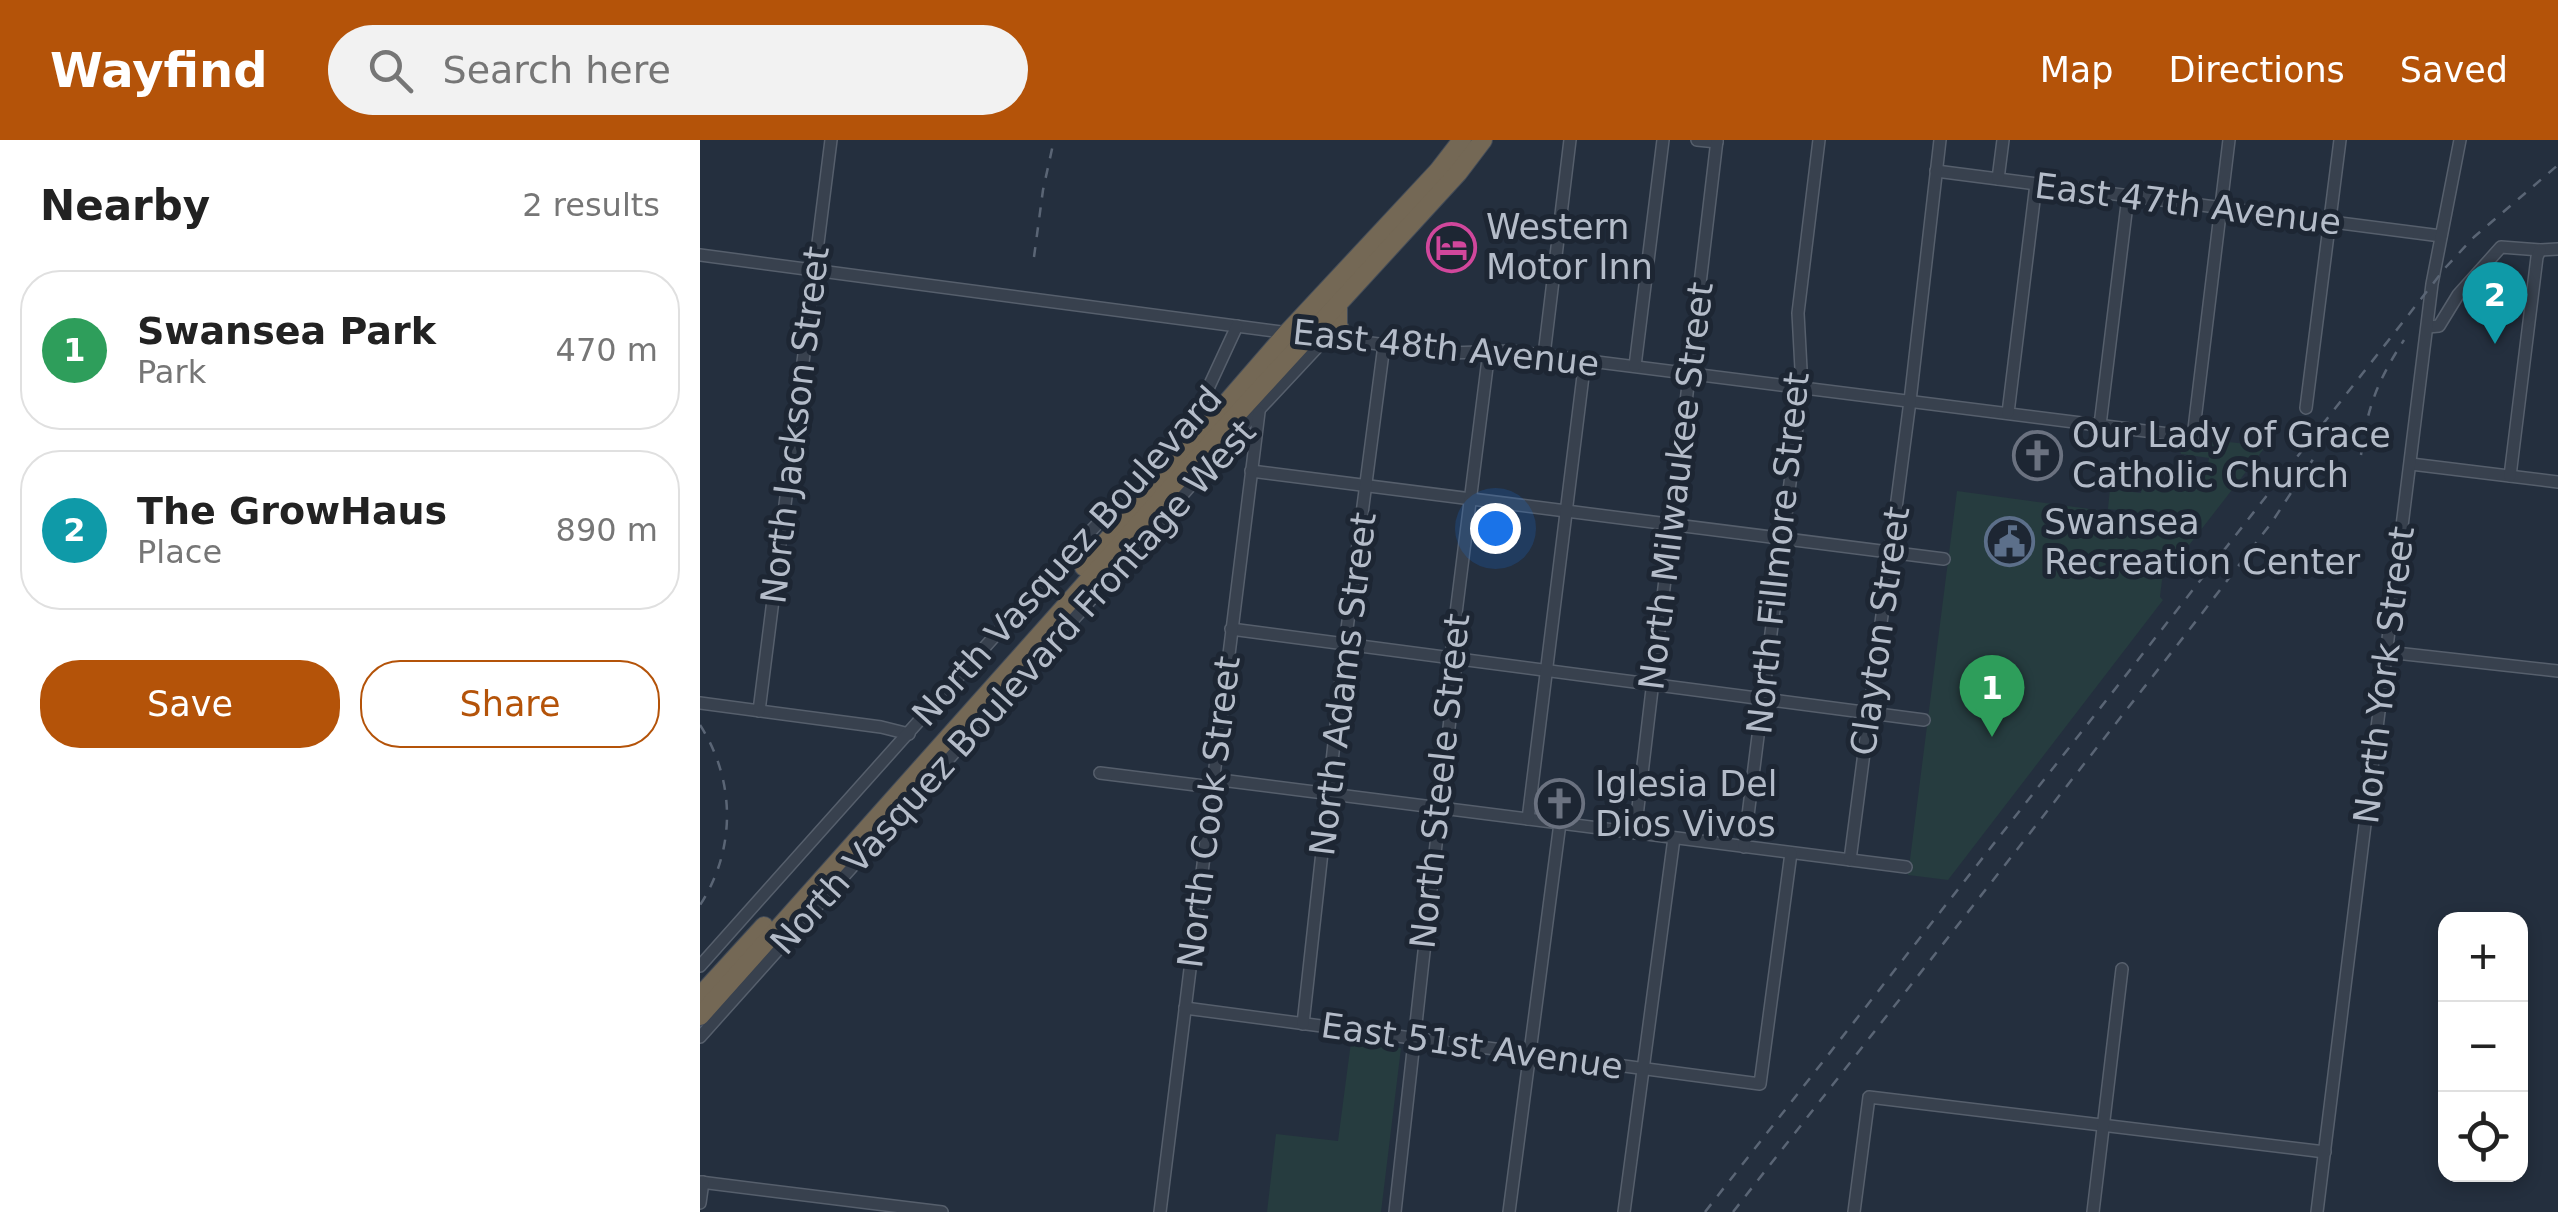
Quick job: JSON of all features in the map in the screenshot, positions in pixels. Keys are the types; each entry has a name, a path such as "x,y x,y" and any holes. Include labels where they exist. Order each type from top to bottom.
{"highway":[{"name":"North Vasquez Boulevard","path":"700,996 1462,140"},
{"name":"North Vasquez Boulevard","path":"700,1016 1318,337 1338,302 1484,140"},
{"path":"1338,302 1338,325 1346,340"}],"street":[{"name":"North Jackson Street","path":"759,711 831,140"},
{"path":"1544,355 1570,140"},
{"path":"1635,366 1663,140"},
{"path":"1698,140 1717,141"},
{"name":"North Fillmore Street","path":"1744,847 1802,388 1798,313 1819,140"},
{"name":"Clayton Street","path":"1850,860 1940,140"},
{"path":"1998,179 2003,140"},
{"path":"2222,208 2230,140"},
{"path":"2306,408 2340,140"},
{"name":"North York Street","path":"2317,1212 2428,327 2460,140"},
{"name":"North Milwaukee Street","path":"1635,833 1717,141"},
{"name":"East 47th Avenue","path":"1936,171 2441,236"},
{"path":"2008,414 2036,184"},
{"path":"2100,425 2128,196"},
{"name":"East 48th Avenue","path":"700,255 1318,337 1460,354 1503,350 2192,437 2222,208"},
{"path":"2428,327 2439,326 2458,295 2499,248 2558,249"},
{"path":"2510,476 2540,250"},
{"path":"700,966 1163,453 1204,395 1237,326"},
{"name":"North Vasquez Boulevard Frontage West","path":"700,1037 969,738 1221,441 1259,412 1318,337"},
{"name":"North Adams Street","path":"1304,1024 1345,644 1384,345"},
{"name":"North Steele Street","path":"1395,1212 1455,674 1452,645 1489,351"},
{"path":"1528,819 1585,360"},
{"name":"North Cook Street","path":"1160,1212 1259,412"},
{"path":"1221,441 1253,449"},
{"path":"2411,464 2558,482"},
{"path":"1251,471 1944,560"},
{"path":"1231,629 1924,720"},
{"path":"2387,652 2558,671"},
{"path":"700,704 909,734"},
{"path":"1100,773 1329,794 1906,867"},
{"path":"1509,1212 1560,823"},
{"path":"1624,1212 1674,838"},
{"name":"East 51st Avenue","path":"1185,1008 1760,1084 1791,853"},
{"path":"2094,1212 2122,969"},
{"path":"1854,1212 1869,1097 2325,1152"},
{"path":"700,1203 702,1182 942,1212"}],"green space":[{"path":"2200,439 2266,446 2162,580 2163,600 1948,880 1908,875 1957,491 2105,511 2133,523 2134,512 2108,509 2110,489 2141,493 2142,486 2181,491 2182,481 2192,473 2206,474 2209,458 2181,454 2178,446 2196,446"},
{"path":"1351,1042 1401,1048 1381,1212 1267,1212 1276,1134 1338,1141"}],"railway":[{"path":"1034,257 1054,140"},
{"path":"1705,1212 2446,267 2474,237 2558,165"},
{"path":"2361,455 2375,394 2404,340"},
{"path":"1733,1212 2200,616 2272,522 2321,447"},
{"path":"700,725 720,769 727,815 720,862 700,905"}],"place":[{"name":"Western Motor Inn","path":"1451,247"},
{"name":"The GrowHaus","path":"2495,344"},
{"name":"Our Lady of Grace Catholic Church","path":"2037,455"},
{"name":"Swansea Recreation Center","path":"2009,542"},
{"name":"Swansea Park","path":"1992,737"},
{"name":"Iglesia Del Dios Vivos","path":"1560,804"}]}
